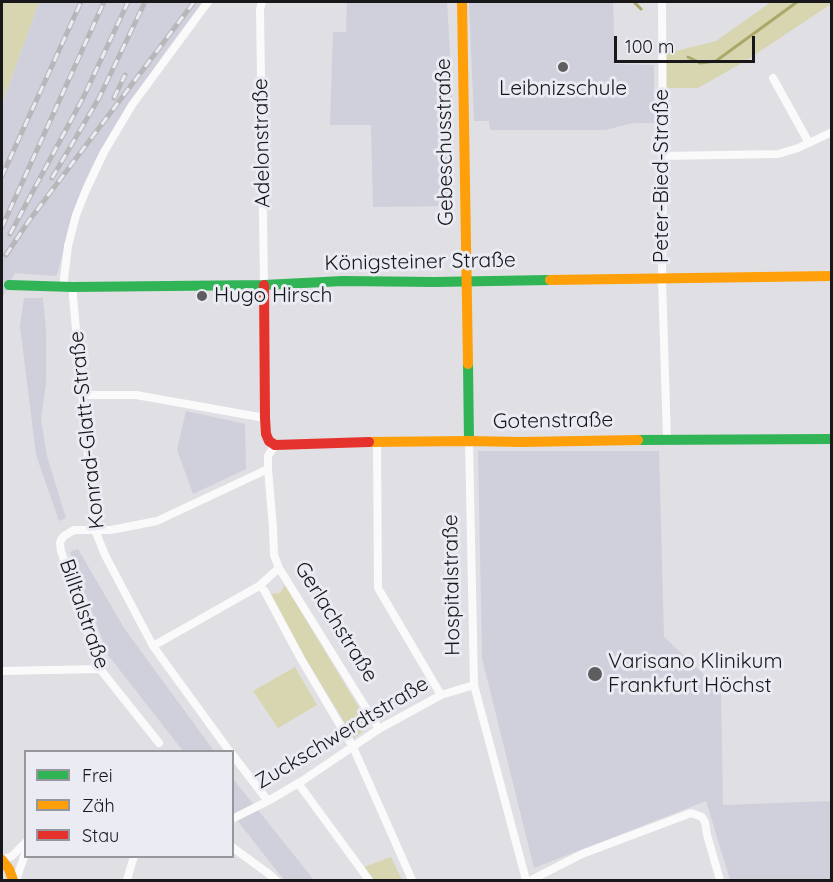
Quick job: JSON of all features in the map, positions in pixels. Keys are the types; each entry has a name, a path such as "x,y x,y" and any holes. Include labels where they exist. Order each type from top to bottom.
{"main road":[{"name":"Gebeschusstraße","path":"462,2 467,281"},
{"name":"Königsteiner Straße","path":"9,285 68,287 264,285 343,281 831,276"},
{"name":"Hospitalstraße","path":"467,281 469,441"},
{"path":"264,285 266,434 269,441 275,445"},
{"name":"Gotenstraße","path":"275,445 469,441 831,439"},
{"path":"2,860 9,868 14,880"}],"street":[{"name":"Konrad-Glatt-Straße","path":"208,2 132,105 104,152 76,215 68,246 68,287 82,395 95,530 105,555 153,645 229,750"},
{"name":"Adelonstraße","path":"262,2 260,9 264,285"},
{"name":"Peter-Bied-Straße","path":"662,2 662,279 667,440"},
{"path":"773,78 810,143"},
{"path":"663,156 778,154 798,148 831,132"},
{"path":"82,395 136,395 265,418"},
{"name":"Hospitalstraße","path":"469,441 474,685 526,880"},
{"path":"377,442 378,588 441,695"},
{"name":"Gerlachstraße","path":"275,445 268,456 274,555 279,568 379,729"},
{"path":"95,530 111,530 157,521 268,469"},
{"name":"Billtalstraße","path":"95,530 74,530 64,536 60,543 61,551 100,669 159,743"},
{"path":"153,645 259,586 279,568"},
{"name":"Gerlachstraße","path":"259,586 264,590 301,659 353,747 412,880"},
{"path":"2,671 100,669"},
{"name":"Zuckschwerdtstraße","path":"234,818 298,783 379,729 441,695 474,685"},
{"name":"Konrad-Glatt-Straße","path":"234,757 268,801"},
{"path":"298,783 369,880"},
{"path":"531,880 582,854 691,813 702,817 705,822 720,880"},
{"path":"2,860 12,856 24,845"},
{"path":"234,849 276,880"},
{"path":"14,880 24,856"},
{"path":"127,880 133,858"}],"shaded area":[{"path":"2,2 39,2 2,104"},
{"path":"39,2 202,2 163,55 95,160 72,219 57,275 15,273 2,298 2,104"},
{"path":"347,2 447,2 452,89 454,206 373,207 371,125 330,125 333,32 346,32"},
{"name":"Leibnizschule","path":"469,2 613,2 615,64 654,65 654,123 633,123 605,130 490,130 489,121 474,121"},
{"path":"771,2 831,2 831,4 747,60 698,88 665,88 664,54 716,41"},
{"path":"24,298 43,298 46,330 46,383 41,419 47,456 66,518 59,521 36,455 20,326"},
{"path":"186,411 245,424 246,469 193,494 177,450"},
{"name":"Varisano Klinikum Frankfurt Höchst","path":"478,451 659,451 664,637 721,690 723,805 831,801 831,880 730,880 706,801 534,868 482,658"},
{"path":"78,549 124,628 213,750 182,750 108,655 70,552"},
{"path":"285,585 370,726 354,738 304,656 271,594 280,593"},
{"path":"295,667 317,705 278,728 253,691"},
{"path":"234,780 314,880 284,880 234,816"},
{"path":"391,857 402,880 373,880 364,867"}],"waterway":[{"path":"634,2 641,9"},
{"path":"688,57 700,63 716,61 797,2"}],"railway":[{"path":"2,176 81,2"},
{"path":"2,227 104,2"},
{"path":"10,234 84,96 128,2"},
{"path":"52,178 99,98 145,2"},
{"path":"6,255 28,222 194,2"},
{"path":"114,98 125,75"}],"traffic: fast":[{"path":"9,285 73,287 264,285 343,281 550,280"},
{"path":"468,364 469,441"},
{"path":"638,440 832,439"}],"traffic: slow":[{"path":"462,2 468,364"},
{"path":"550,280 832,276"},
{"path":"369,442 638,440"},
{"path":"2,860 13,880"}],"traffic: jam":[{"path":"264,285 265,418 269,441 275,445 369,442"}],"place":[{"name":"Leibnizschule","path":"563,67"},
{"name":"Hugo Hirsch","path":"202,296"},
{"name":"Varisano Klinikum Frankfurt Höchst","path":"595,674"}]}
